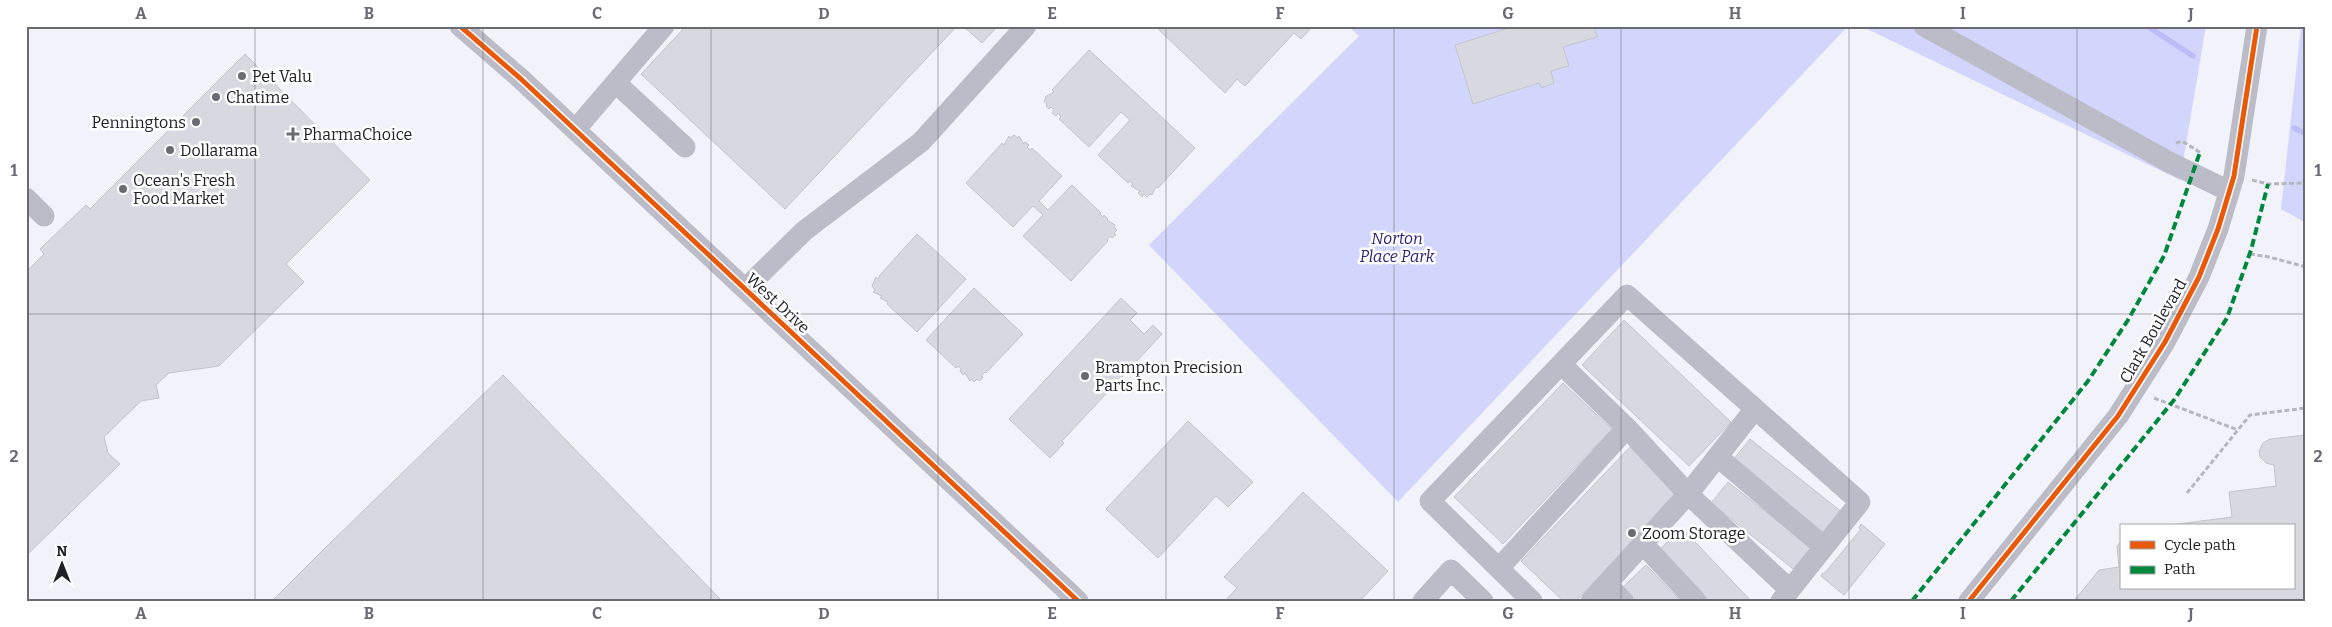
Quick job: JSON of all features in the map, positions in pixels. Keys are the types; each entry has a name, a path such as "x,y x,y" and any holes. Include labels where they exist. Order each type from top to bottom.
{"street":[{"name":"West Drive","path":"460,26 576,130 1078,601"},
{"path":"576,130 664,26"},
{"path":"745,289 804,231 922,142 1026,26"},
{"path":"1924,26 2169,162 2229,191"},
{"name":"Clark Boulevard","path":"1969,601 2118,416 2165,342 2199,276 2218,229 2239,152 2256,26"},
{"path":"616,83 685,147"},
{"path":"26,198 44,216"},
{"path":"1532,601 1430,501 1627,295 1754,410 1860,502 1785,595 1627,428 1562,365"},
{"path":"1592,601 1688,494 1754,410"},
{"path":"1499,568 1627,428"},
{"path":"1718,456 1824,547"},
{"path":"1643,544 1696,601"},
{"path":"1423,601 1451,570 1483,601"},
{"path":"1607,584 1623,601"}],"path":[{"path":"2250,254 2306,267"},
{"path":"2135,389 2170,406 2238,430"},
{"path":"2187,493 2250,415 2306,408"}],"green space":[{"name":"Norton Place Park","path":"1348,26 1848,26 1398,502 1149,245 1359,36"},
{"path":"1861,26 2206,26 2180,180"},
{"path":"2301,26 2306,26 2306,223 2281,209"}],"building":[{"path":"686,26 957,26 785,209 641,74"},
{"path":"963,26 998,26 982,43"},
{"path":"1155,26 1313,26 1301,39 1294,33 1245,86 1237,79 1225,93"},
{"path":"1515,26 1594,26 1597,37 1563,47 1569,66 1551,71 1554,83 1541,88 1539,83 1473,104 1455,45"},
{"path":"1089,50 1195,148 1158,188 1156,187 1152,195 1150,194 1147,197 1144,194 1142,197 1138,193 1140,191 1131,186 1133,184 1129,181 1128,183 1098,155 1130,120 1121,112 1089,147 1059,119 1061,117 1058,113 1056,116 1052,113 1054,110 1051,107 1049,109 1046,106 1045,97 1054,92 1052,90"},
{"path":"245,54 370,180 286,264 304,282 219,366 169,373 156,385 159,398 141,401 104,437 108,453 120,464 26,556 26,272 44,254 40,249 86,205 90,209"},
{"path":"1014,135 1018,138 1019,136 1024,144 1025,142 1029,145 1027,147 1030,150 1032,148 1062,176 1039,201 1048,210 1072,185 1103,217 1104,215 1107,220 1115,225 1114,227 1117,230 1114,233 1116,235 1112,238 1110,236 1108,241 1071,281 1023,236 1043,215 1033,206 1013,227 966,183 1002,143 1004,145 1009,136 1010,138"},
{"path":"917,234 966,279 917,332 887,304 888,302 880,298 882,296 873,292 875,290 872,286 876,277 878,279"},
{"path":"974,288 1023,334 981,376 983,377 980,381 977,379 974,382 972,379 970,381 965,373 963,375 958,366 956,368 926,340"},
{"name":"Brampton Precision Parts Inc.","path":"1121,298 1137,313 1130,320 1144,334 1153,325 1162,334 1062,441 1064,443 1050,458 1009,419"},
{"path":"1624,320 1731,422 1689,466 1582,365"},
{"path":"503,375 722,601 272,601 326,547"},
{"path":"1563,383 1612,429 1503,544 1454,497"},
{"path":"1188,421 1253,482 1228,507 1216,496 1158,558 1106,509"},
{"path":"2306,435 2306,601 2074,601 2099,570 2119,567 2117,546 2120,542 2120,590 2294,590 2294,524 2178,524 2232,517 2229,492 2276,486 2274,465 2266,463 2260,457 2259,451 2263,443 2270,439"},
{"path":"1750,439 1843,513 1826,534 1733,460"},
{"path":"1630,447 1679,493 1576,601 1563,601 1521,561"},
{"path":"1728,482 1814,550 1797,572 1711,503"},
{"path":"1303,492 1388,571 1360,601 1225,601 1237,588 1224,577"},
{"path":"1861,524 1885,544 1844,595 1821,576 1861,529 1859,528"},
{"path":"1682,528 1751,601 1709,601 1659,550"},
{"path":"1646,565 1681,601 1637,601 1623,587"}],"waterway":[{"path":"2147,26 2193,56"},
{"path":"2294,128 2306,134"}],"marked path":[{"path":"1912,601 2088,381 2128,320 2164,256 2200,152"},
{"path":"2011,601 2174,400 2227,318 2251,250 2268,184"}],"cycle path":[{"path":"460,26 521,79 1078,601"},
{"path":"1969,601 2118,416 2165,342 2199,277 2218,229 2234,176 2257,26"}],"place":[{"name":"Pet Valu","path":"242,76"},
{"name":"Chatime","path":"216,97"},
{"name":"Penningtons","path":"196,122"},
{"name":"PharmaChoice","path":"293,134"},
{"name":"Dollarama","path":"170,150"},
{"name":"Ocean's Fresh Food Market","path":"123,189"},
{"name":"Brampton Precision Parts Inc.","path":"1085,376"},
{"name":"Zoom Storage","path":"1632,533"}]}
